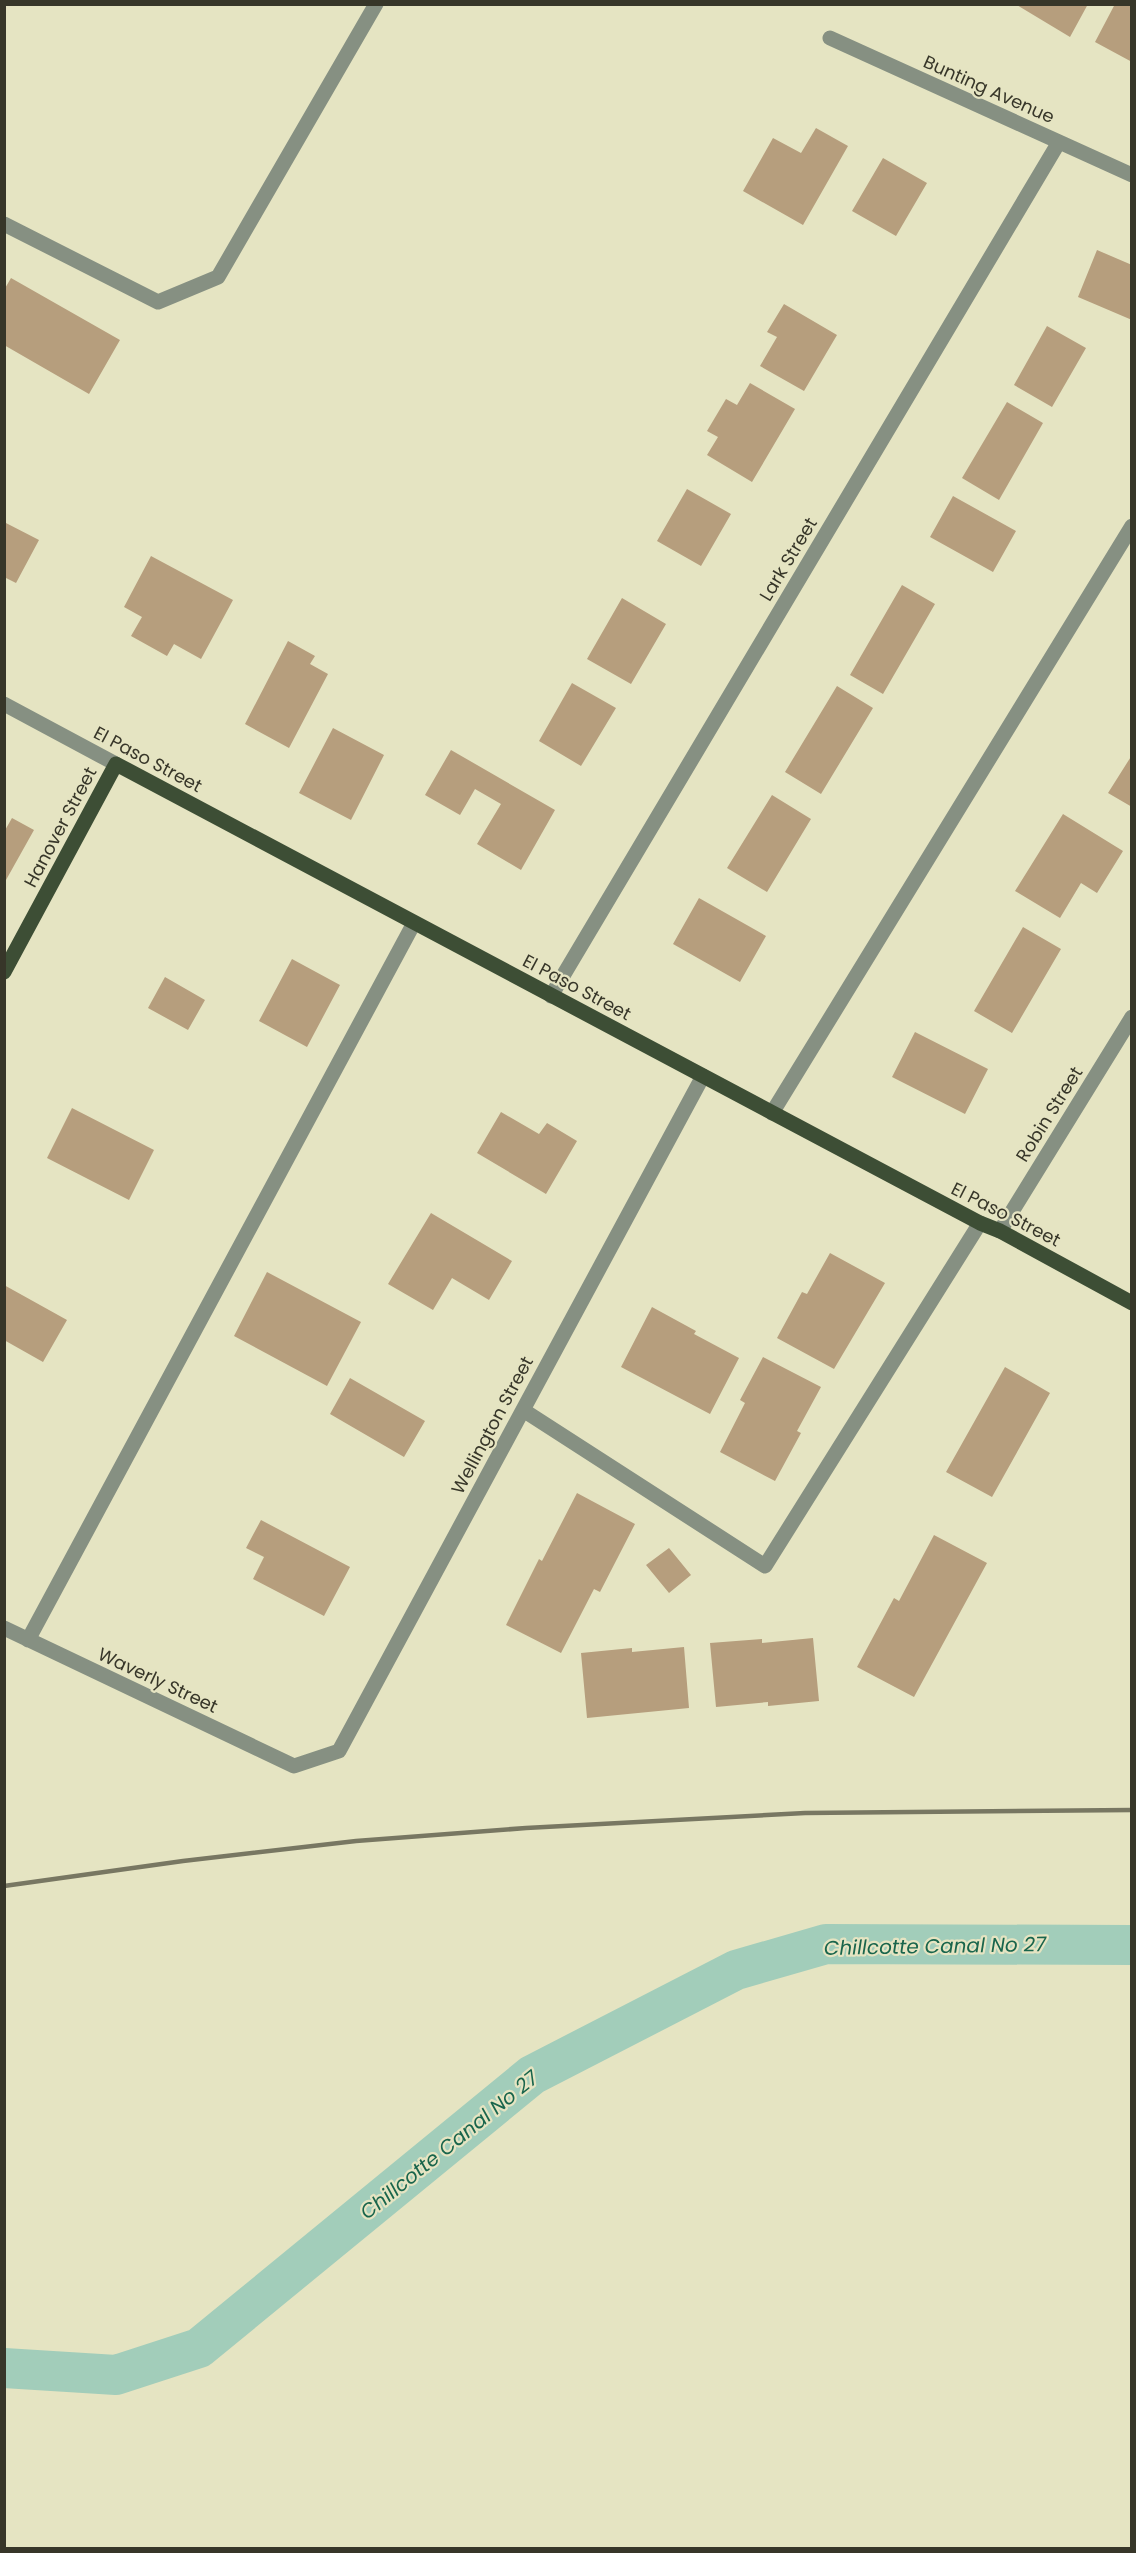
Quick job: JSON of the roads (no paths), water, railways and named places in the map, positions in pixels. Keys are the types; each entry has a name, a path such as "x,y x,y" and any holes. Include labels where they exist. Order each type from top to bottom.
{"main road":[{"name":"El Paso Street","path":"116,764 772,1113 1000,1231 1131,1303"},
{"name":"Hanover Street","path":"4,972 116,764"}],"street":[{"path":"4,224 158,302 218,277 376,4"},
{"name":"Bunting Avenue","path":"830,38 1131,175"},
{"name":"Lark Street","path":"551,996 1059,142"},
{"path":"772,1113 1131,526"},
{"name":"El Paso Street","path":"4,704 116,764"},
{"path":"28,1640 414,923"},
{"name":"Robin Street","path":"1000,1231 1131,1017"},
{"name":"Wellington Street","path":"294,1766 339,1751 703,1076"},
{"path":"523,1410 765,1566 980,1222"},
{"name":"Waverly Street","path":"4,1628 294,1766"}],"waterway":[{"name":"Chillcotte Canal No 27","path":"4,2368 116,2375 199,2348 532,2075 736,1970 826,1944 1132,1945"}],"railway":[{"path":"4,1886 183,1861 356,1841 526,1828 805,1813 1132,1810"}]}
